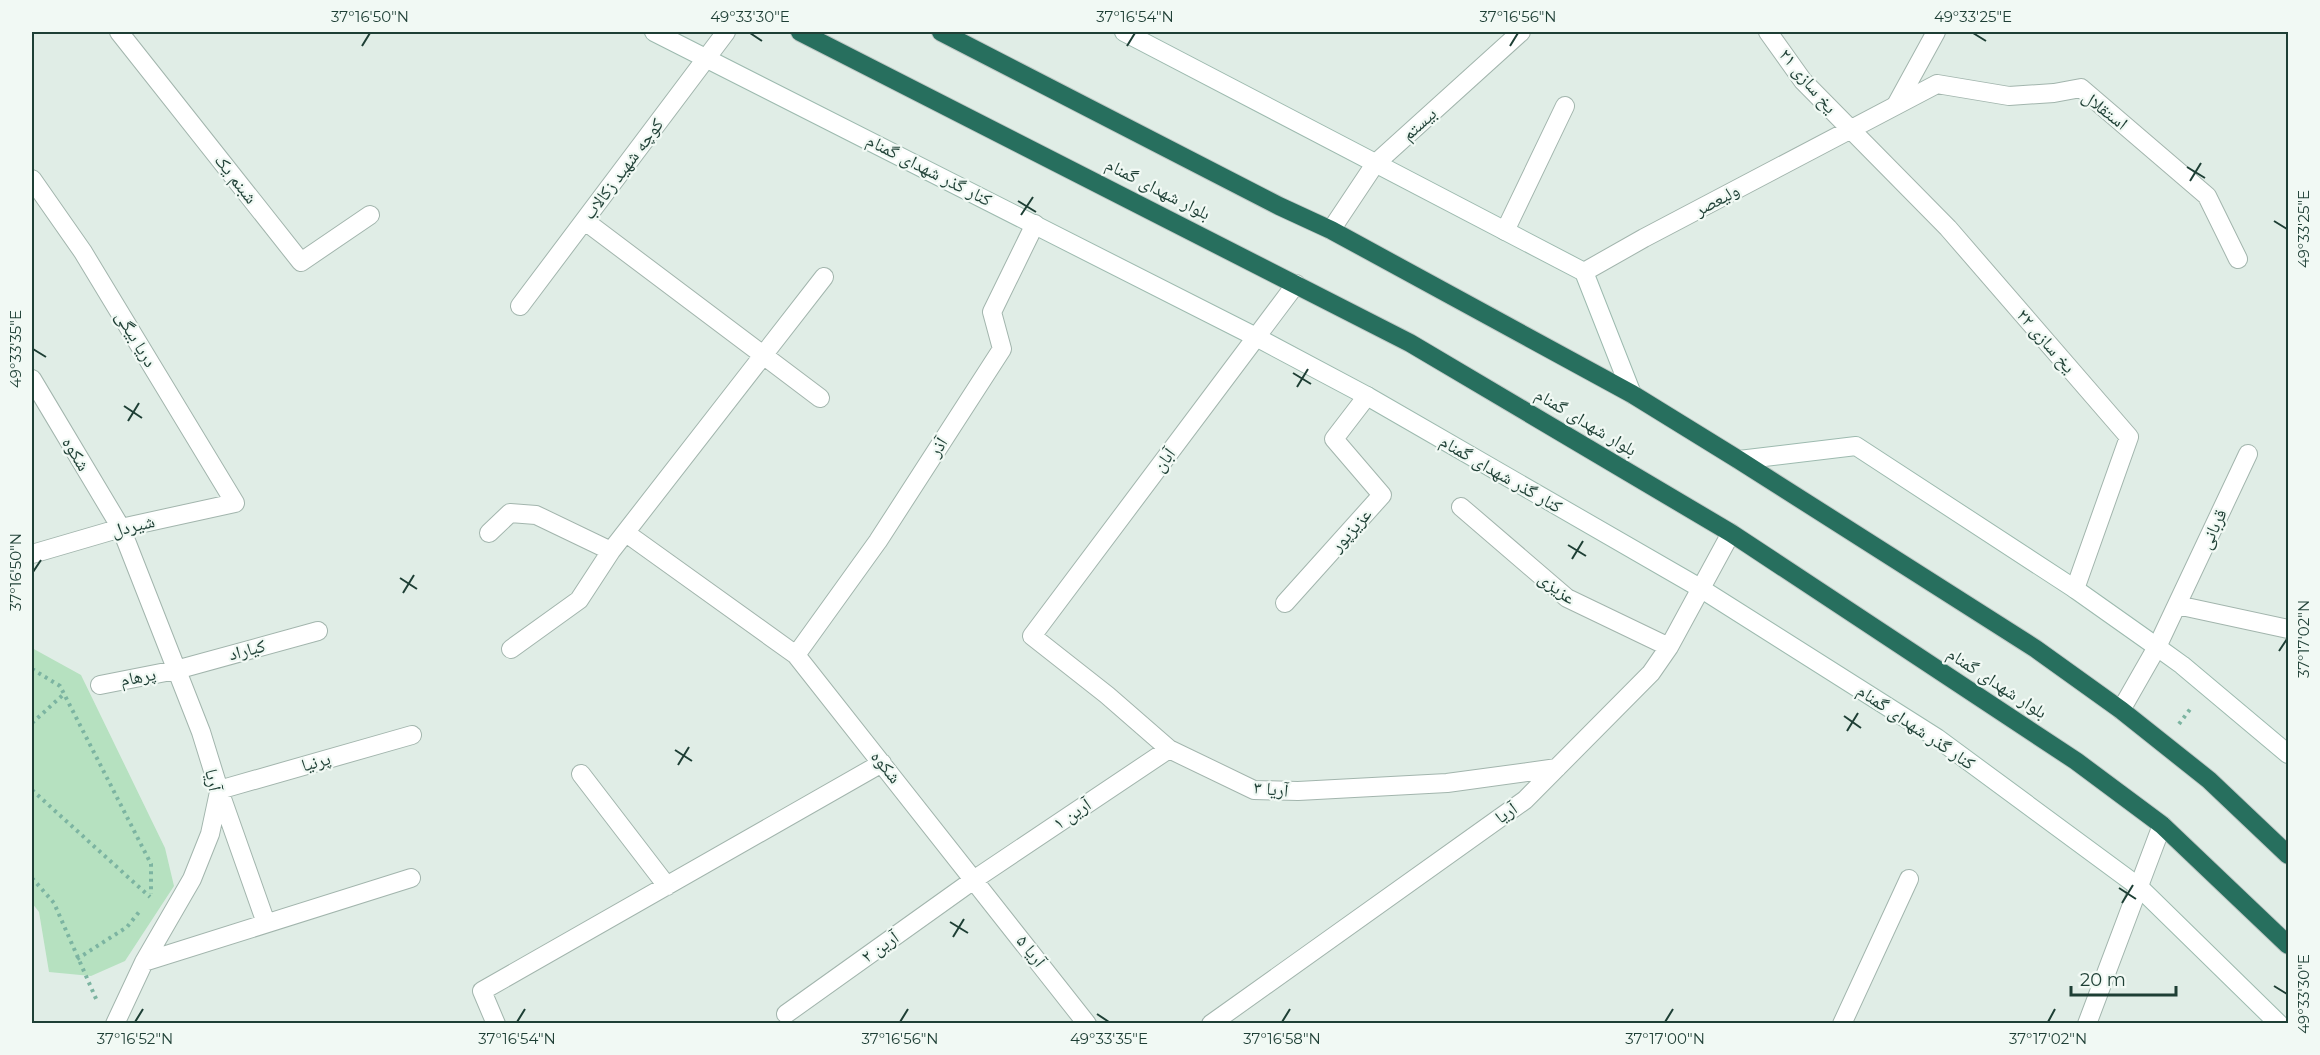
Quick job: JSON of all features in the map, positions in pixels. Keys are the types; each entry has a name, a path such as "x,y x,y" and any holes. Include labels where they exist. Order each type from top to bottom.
{"highway":[{"name":"بلوار شهدای گمنام","path":"800,32 1424,351 1731,533 2076,761 2162,825 2289,945"},
{"path":"941,32 1279,206 1331,230 1632,394 2036,649 2121,710 2209,780 2289,855"}],"street":[{"name":"شبنم یک","path":"119,32 301,262 370,215"},
{"name":"کنار گذر شهدای گمنام","path":"654,32 1035,224 1367,396 1700,588 1938,738 2139,887 2279,1023"},
{"name":"کوچه شهید زکالاب","path":"520,306 726,32"},
{"path":"1124,32 1584,272 1632,394"},
{"name":"بیستم","path":"1331,230 1375,164 1521,32"},
{"name":"یخ سازی ۲۱","path":"1768,32 1803,81 1850,129"},
{"path":"1896,105 1936,32"},
{"name":"استقلال","path":"1850,129 1937,84 2009,96 2054,93 2081,88 2207,196 2238,259"},
{"path":"1505,231 1565,106"},
{"name":"ولیعصر","path":"1584,272 1850,129"},
{"name":"یخ سازی ۲۲","path":"1850,129 1948,228 2129,437 2075,590"},
{"name":"دریا بیگی","path":"32,179 83,252 235,503"},
{"path":"585,221 820,398"},
{"name":"آذر","path":"796,655 878,541 1002,349 992,312 1035,224"},
{"path":"511,649 579,600 611,551 824,278"},
{"name":"آبان","path":"1032,636 1296,284"},
{"name":"شکوه","path":"32,379 122,528"},
{"name":"عزیزپور","path":"1285,603 1382,495 1334,439 1367,396"},
{"path":"1739,460 1856,446 2075,590 2157,647 2289,754"},
{"name":"قربانی","path":"2121,710 2157,647 2248,454"},
{"name":"شیردل","path":"32,554 122,528 235,503"},
{"name":"عزیزی","path":"1461,507 1567,598 1669,647"},
{"path":"489,533 510,513 536,515 611,551"},
{"name":"آریا","path":"115,1023 144,963 192,879 210,834 219,790 201,732 122,528"},
{"name":"شکوه","path":"626,532 796,655 975,879"},
{"name":"آریا","path":"1210,1023 1525,800 1651,673 1669,647 1731,533"},
{"path":"2177,605 2289,629"},
{"name":"کیاراد","path":"176,670 318,631"},
{"name":"آریا ۳","path":"1032,636 1107,695 1169,749 1254,790 1298,791 1447,783 1557,768"},
{"name":"پرهام","path":"100,685 176,670"},
{"name":"پرنیا","path":"219,790 412,735"},
{"name":"آرین ۱","path":"975,879 1169,749"},
{"path":"496,1023 482,991 882,763"},
{"path":"580,774 666,886"},
{"path":"219,790 266,923"},
{"path":"2087,1023 2162,825"},
{"path":"144,963 411,878"},
{"name":"آرین ۲","path":"786,1014 975,879"},
{"name":"آریا ۵","path":"975,879 1087,1023"},
{"path":"1842,1023 1909,879"}],"path":[{"path":"32,669 60,686 151,864 151,897 127,927 77,959"},
{"path":"32,723 64,694"},
{"path":"32,790 151,897"},
{"path":"32,878 54,903 97,1002"}],"green space":[{"path":"32,648 81,675 165,848 174,886 125,961 91,976 49,972 39,912 32,903"}]}
